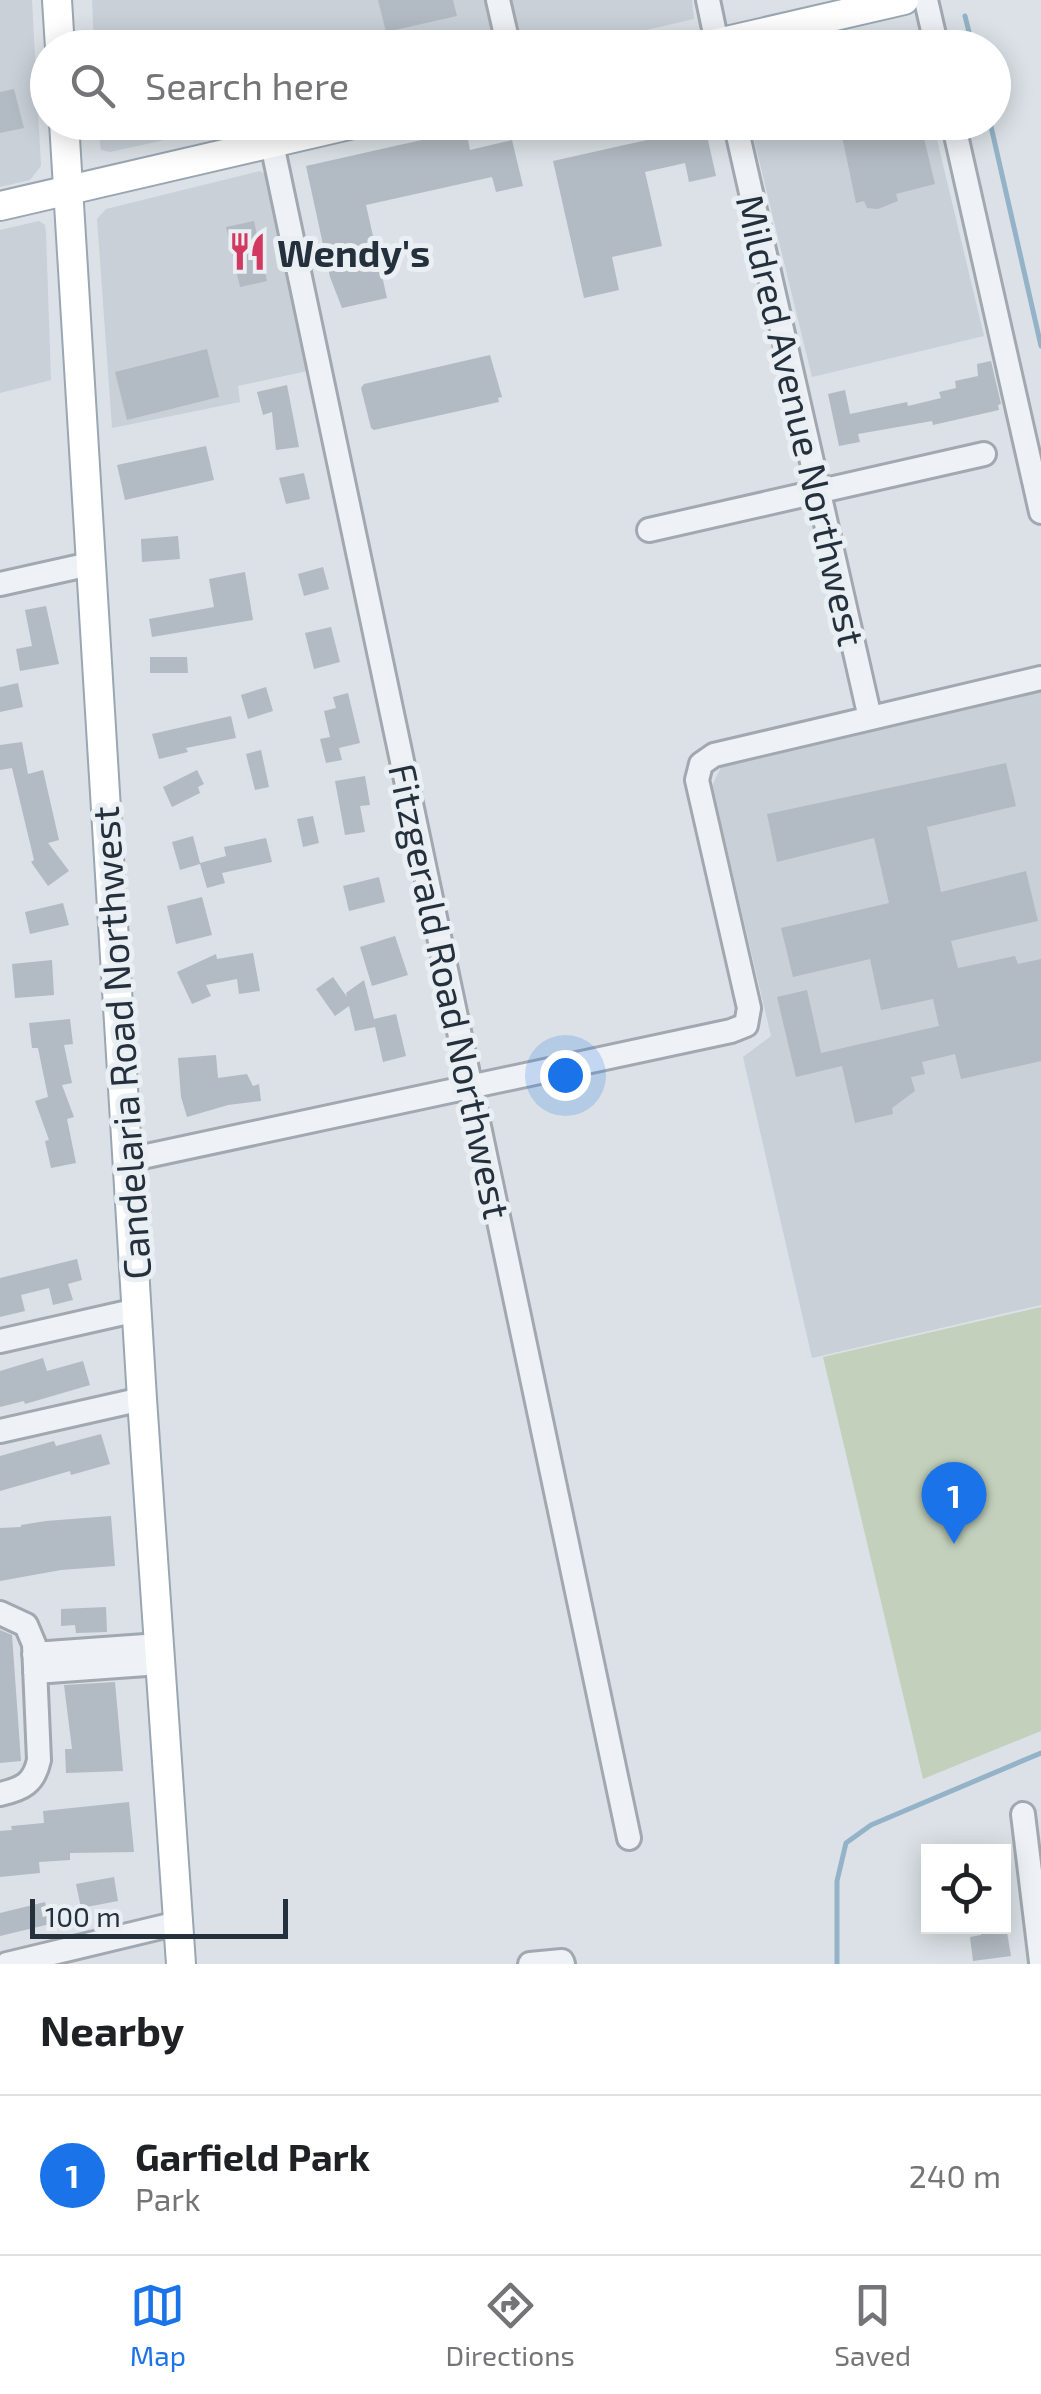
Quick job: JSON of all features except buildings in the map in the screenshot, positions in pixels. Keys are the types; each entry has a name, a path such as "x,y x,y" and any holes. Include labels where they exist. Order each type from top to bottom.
{"main road":[{"path":"57,0 59,30"},
{"path":"777,30 904,0"},
{"name":"Candelaria Road Northwest","path":"65,140 142,1398 181,1964"},
{"path":"0,206 288,140"}],"street":[{"path":"498,0 505,30"},
{"path":"708,0 709,30"},
{"path":"926,0 932,30"},
{"name":"Mildred Avenue Northwest","path":"739,140 870,718"},
{"path":"958,140 1041,512"},
{"name":"Fitzgerald Road Northwest","path":"272,144 629,1838"},
{"path":"650,530 984,454"},
{"path":"0,584 90,564"},
{"path":"128,1160 731,1032 746,1025 750,1008 697,780 701,764 714,755 1041,678"},
{"path":"0,1341 137,1310"},
{"path":"0,1431 142,1398"},
{"path":"0,1613 26,1625 34,1644 39,1760 36,1776 0,1794"},
{"path":"35,1663 160,1654"},
{"path":"1023,1814 1041,1962"},
{"path":"8,1964 178,1923"},
{"path":"530,1964 562,1962"}],"shaded area":[{"path":"0,0 32,0 30,140 40,140 41,166 30,180 0,187"},
{"path":"92,0 490,0 497,30 93,30"},
{"path":"506,0 692,0 694,19 646,30 513,30"},
{"path":"100,140 165,140 110,152 101,150"},
{"path":"754,140 937,140 984,336 812,377"},
{"path":"260,171 269,176 312,370 238,386 240,402 112,428 97,219 106,209"},
{"path":"39,221 46,232 51,380 0,393 0,230"},
{"path":"1041,691 1041,1305 812,1358 743,1057 771,1036 712,786 722,765"}],"green space":[{"path":"1041,1307 1041,1731 923,1779 823,1357"}],"waterway":[{"path":"965,16 968,30"},
{"path":"994,140 1041,346"},
{"path":"837,1964 837,1881 846,1843 871,1825 1041,1753"}],"place":[{"name":"Wendy's","path":"247,252"},
{"name":"Garfield Park","path":"954,1544"}]}
